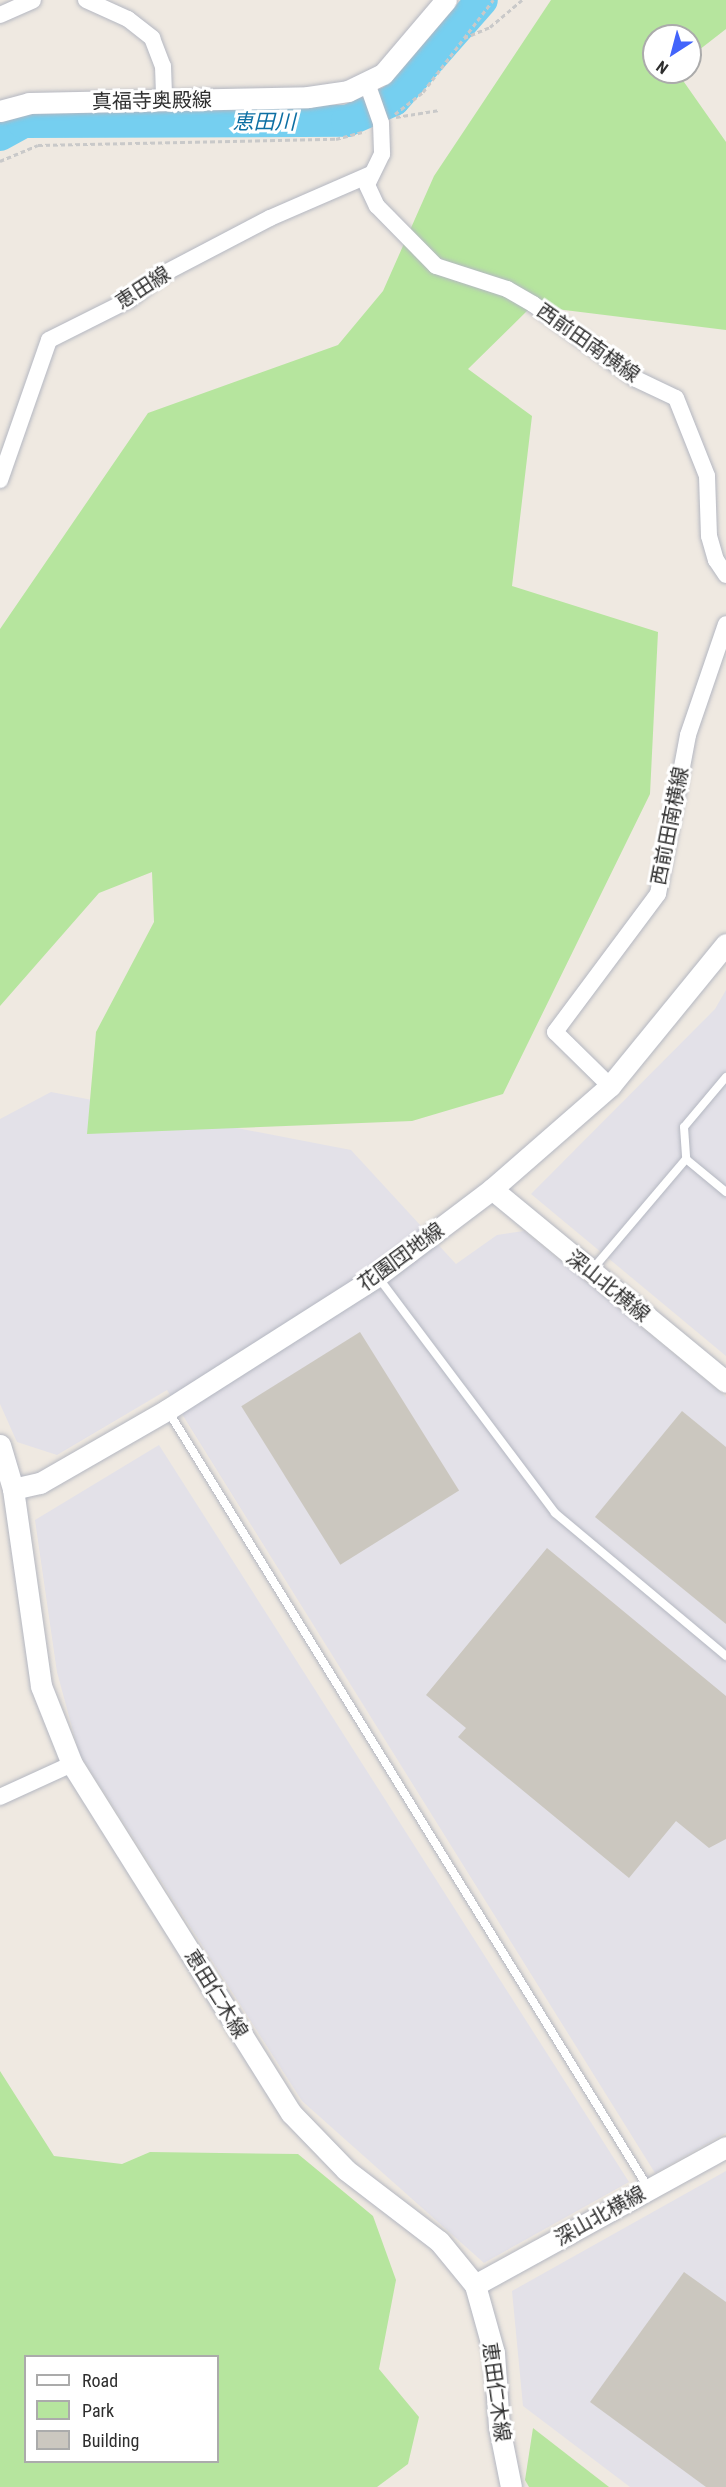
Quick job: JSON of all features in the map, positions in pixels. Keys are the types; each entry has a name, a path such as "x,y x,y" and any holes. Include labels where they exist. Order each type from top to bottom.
{"street":[{"path":"0,15 33,0"},
{"path":"86,0 128,19 152,38 163,66 164,101"},
{"name":"真福寺奥殿線","path":"0,111 29,104 308,97 368,87 383,74 446,0"},
{"path":"368,87 384,119 382,154 371,174"},
{"name":"恵田線","path":"0,480 49,340 129,300 163,274 270,218 371,174"},
{"name":"西前田南横線","path":"371,174 367,185 377,206 436,266 507,289 636,379 676,398 707,476 710,536 716,560 726,575"},
{"name":"西前田南横線","path":"610,1086 555,1032 658,894 688,735 726,624"},
{"name":"花園団地線","path":"13,1488 39,1483 167,1410 377,1276 492,1189 610,1086 726,944"},
{"name":"深山北横線","path":"492,1189 726,1382"},
{"name":"恵田仁木線","path":"0,1445 13,1488 27,1609 41,1686 72,1764 291,2113 346,2170 440,2241 475,2285 494,2353 499,2427 511,2487"},
{"path":"0,1797 72,1764"},
{"name":"深山北横線","path":"475,2285 726,2147"}],"lane":[{"path":"590,1272 686,1159 684,1127 726,1077"},
{"path":"686,1159 726,1192"},
{"path":"377,1276 555,1513 726,1656"},
{"path":"167,1410 649,2189"}],"path":[{"path":"0,161 38,145 336,139 384,119 423,92 492,0"},
{"path":"464,37 489,27 522,0"},
{"path":"384,119 439,110"}],"shaded area":[{"path":"726,990 726,1356 531,1194 715,1009"},
{"path":"51,1092 351,1150 456,1264 497,1235 524,1231 726,1397 726,2133 655,2173 167,1390 57,1455 17,1442 0,1404 0,1119"},
{"path":"159,1445 629,2182 484,2263 302,2101 79,1753 57,1672 35,1520"},
{"path":"726,2171 726,2487 630,2487 523,2406 512,2291"}],"green space":[{"path":"551,0 726,0 726,29 702,48 702,24 642,24 642,84 685,84 726,142 726,330 532,306 468,369 532,416 512,586 658,632 650,794 503,1094 412,1121 87,1134 96,1032 154,922 152,872 99,893 0,1006 0,629 148,413 338,345 383,291 434,176"},
{"path":"0,2071 54,2156 122,2164 150,2152 298,2154 373,2216 396,2280 379,2369 419,2417 408,2464 377,2487 0,2487"},
{"path":"533,2428 609,2487 529,2487 525,2480"}],"building":[{"path":"360,1332 459,1491 340,1565 241,1406"},
{"path":"682,1411 726,1447 726,1624 595,1517"},
{"path":"547,1548 726,1696 726,1839 709,1848 676,1821 629,1878 458,1737 466,1728 426,1695"},
{"path":"684,2272 726,2302 726,2487 706,2487 590,2402"}],"waterway":[{"name":"恵田川","path":"0,135 23,122 347,121 394,100 482,0"}]}
